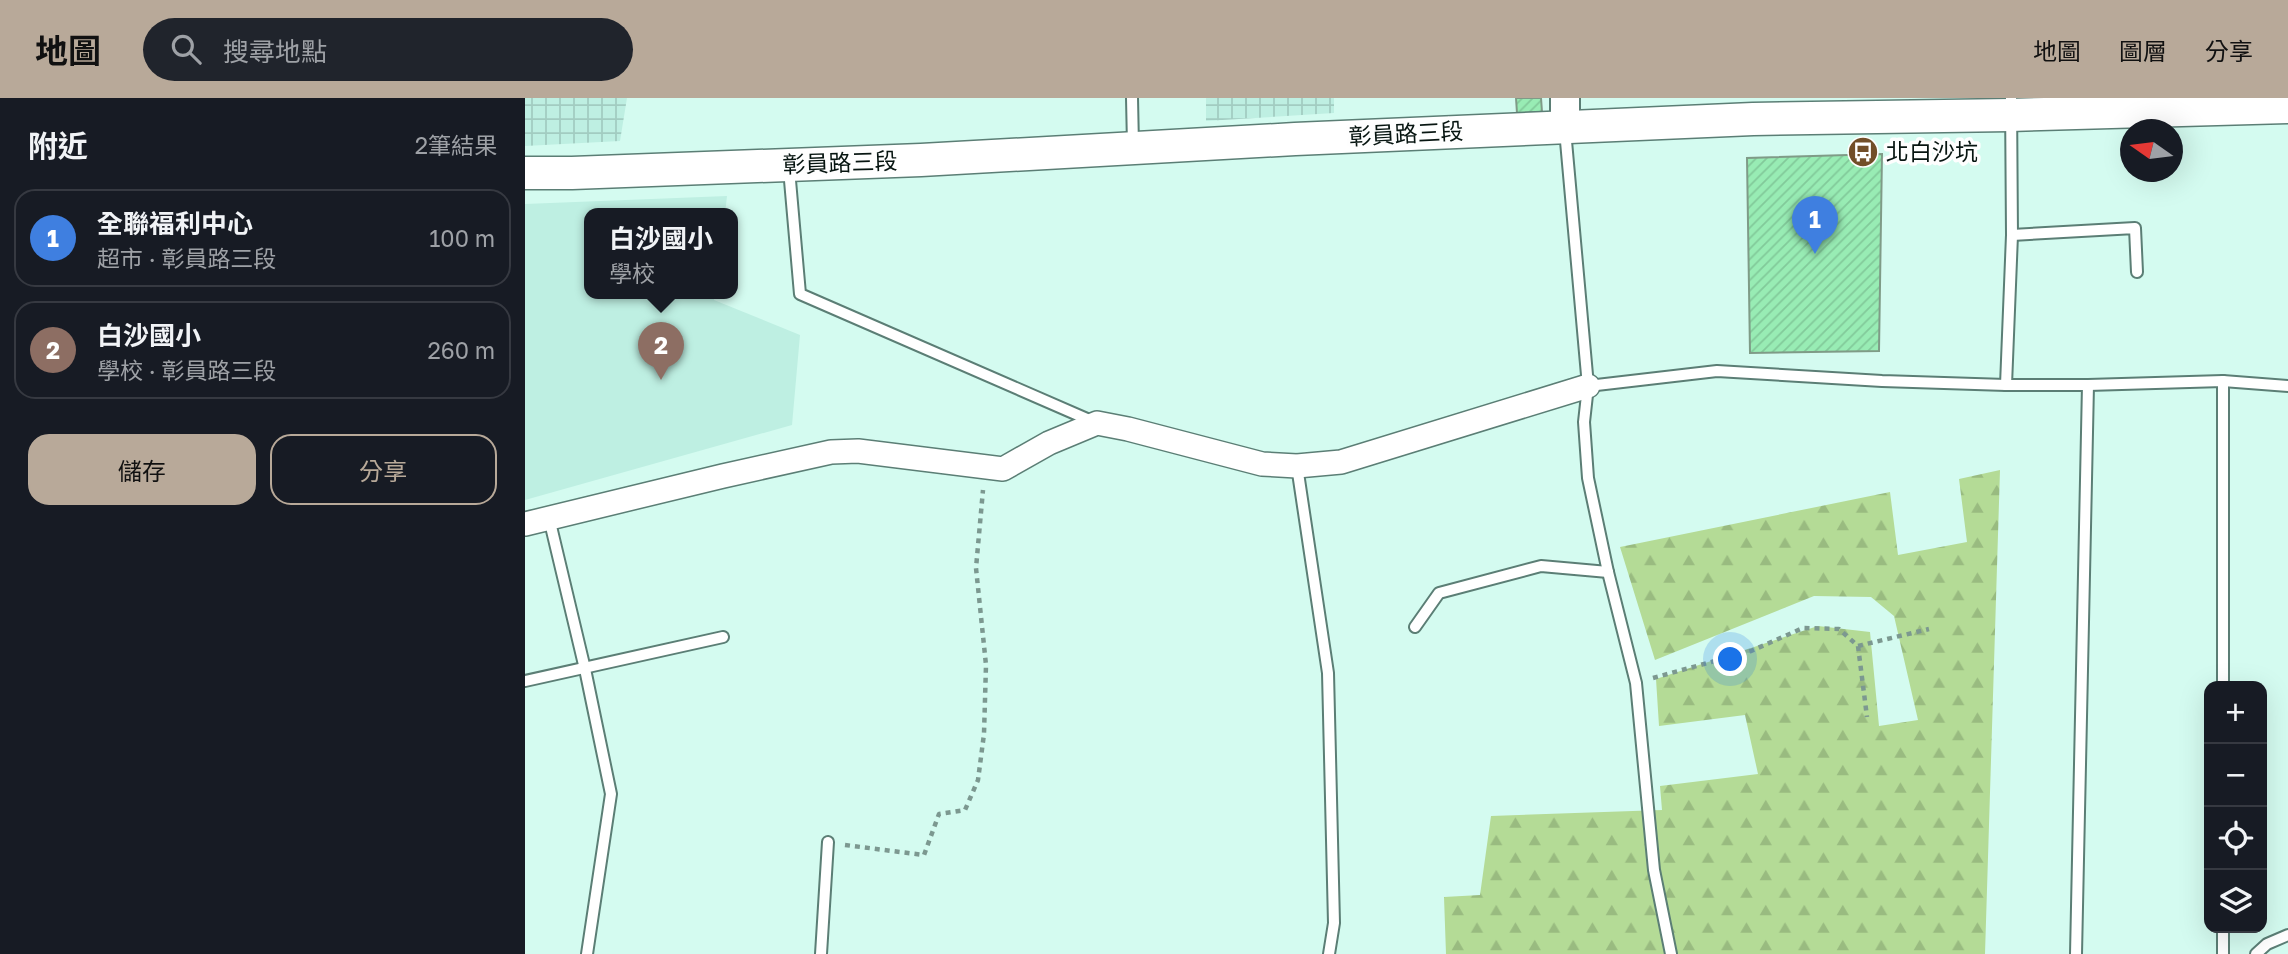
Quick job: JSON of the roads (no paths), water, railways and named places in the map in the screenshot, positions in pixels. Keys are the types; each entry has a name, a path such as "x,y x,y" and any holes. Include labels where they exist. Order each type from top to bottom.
{"main road":[{"name":"彰員路三段","path":"525,173 921,160 1133,148 1565,113 1753,119 2011,106 2288,107"}],"street":[{"path":"525,524 831,452 858,451 1003,469 1049,443 1097,423 1262,464 1297,466 1341,462 1588,386"}],"lane":[{"path":"1132,98 1133,148"},
{"path":"2006,385 2012,235 2011,106"},
{"path":"1565,113 1588,386 1584,422 1588,478 1636,683 1654,870 1671,954"},
{"path":"789,164 800,294 1097,423"},
{"path":"2012,235 2135,228 2137,272"},
{"path":"1588,386 1717,371 2006,385 2088,386 2223,382 2288,386"},
{"path":"2223,382 2223,681"},
{"path":"2076,954 2088,386"},
{"path":"1297,466 1328,674 1334,923 1329,954"},
{"path":"549,518 611,794 587,954"},
{"path":"1415,627 1439,593 1541,566 1608,572"},
{"path":"525,681 723,637"},
{"path":"821,954 828,842"},
{"path":"2223,933 2224,954"},
{"path":"2256,954 2267,944 2288,935"}],"place":[{"name":"北白沙坑","path":"1863,152"},
{"name":"全聯福利中心","path":"1815,254"},
{"name":"白沙國小","path":"661,380"}]}
